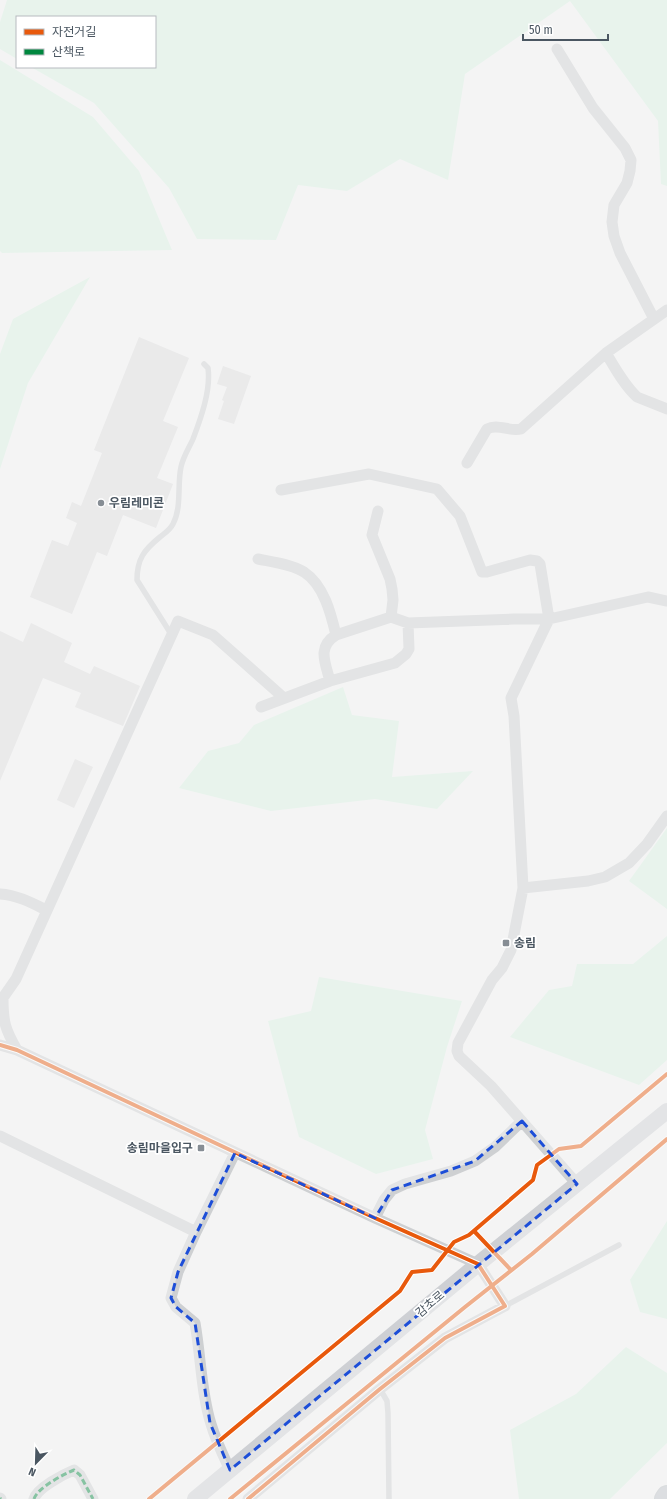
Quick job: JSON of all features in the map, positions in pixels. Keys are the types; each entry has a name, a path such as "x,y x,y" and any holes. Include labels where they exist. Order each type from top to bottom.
{"main road":[{"name":"감초로","path":"195,1499 478,1264 667,1111"}],"street":[{"path":"557,50 593,108 625,148 630,160 630,171 627,183 614,205 612,222 614,236 620,253 654,319"},
{"path":"466,463 487,429 496,426 509,430 521,429 606,353 667,310"},
{"path":"606,353 626,385 637,397 667,409"},
{"path":"281,490 369,474 438,489 460,516 482,572 487,572 530,560 538,562 540,566 549,619 510,698 514,716 523,888 511,950 502,968 492,980 458,1043 457,1051 459,1056 491,1086 577,1184"},
{"path":"378,511 372,535 390,579 393,600 391,617"},
{"path":"258,559 285,565 304,572 315,582 326,603 336,635"},
{"path":"330,681 324,658 324,651 329,640 336,635 391,617 408,623 499,619 549,619 648,597 667,601"},
{"path":"17,1050 7,1033 1,1000 16,979 178,621 213,635 284,698"},
{"path":"261,708 330,681 395,663 406,654 409,649 408,623"},
{"path":"523,888 588,881 605,877 629,863 647,844 667,816"},
{"path":"0,894 8,894 46,910"},
{"path":"0,1045 17,1050 375,1218 478,1264 505,1306 445,1338 380,1389 248,1499"},
{"path":"375,1218 384,1200 392,1190 405,1184 451,1171 474,1161 495,1147 522,1121"},
{"path":"0,1136 196,1232"},
{"path":"230,1470 210,1423 204,1393 195,1323 176,1307 171,1298 178,1272 235,1153"},
{"path":"34,1499 38,1491 68,1472 74,1470 80,1475 93,1499"}],"lane":[{"path":"171,634 137,580 137,570 139,561 144,552 168,531 174,523 178,508 181,466 193,439 208,385 208,368 204,364"},
{"path":"505,1306 619,1245"},
{"path":"380,1389 387,1401 388,1413 389,1499"}],"highlighted area":[{"path":"522,1121 577,1184 230,1470 210,1423 195,1323 176,1307 171,1298 178,1272 235,1153 375,1218 392,1190 475,1161"}],"green space":[{"path":"7,0 667,0 667,186 661,184 658,121 570,1 465,74 448,180 400,159 347,191 298,185 276,240 197,239 169,188 94,103 33,68 156,68 156,16 16,16 16,58 0,49 0,22"},
{"path":"0,60 93,117 139,171 172,250 2,253 0,251"},
{"path":"90,277 28,383 0,469 0,354 13,319"},
{"path":"343,687 352,715 399,721 392,777 473,771 437,809 375,799 271,811 179,788 208,751 239,743 254,725"},
{"path":"667,828 667,909 629,881"},
{"path":"667,936 667,1060 639,1085 510,1037 549,990 572,986 577,964 633,964"},
{"path":"319,977 462,1001 447,1047 425,1130 433,1159 376,1174 299,1137 268,1021 311,1011"},
{"path":"667,1221 667,1319 640,1312 630,1280"},
{"path":"626,1347 667,1373 667,1443 610,1499 519,1499 510,1430 576,1394"}],"building":[{"path":"139,337 189,358 163,421 178,427 157,478 173,484 156,528 123,515 107,556 97,552 72,614 30,597 52,540 68,546 77,523 66,518 72,502 81,506 102,453 94,450"},
{"path":"223,366 251,376 234,424 218,419 224,401 222,400 227,387 217,384"},
{"path":"31,623 72,643 64,662 90,674 94,666 140,686 123,726 75,707 81,693 43,678 0,781 0,631 23,642"},
{"path":"75,759 93,767 74,808 57,800"}],"marked path":[{"path":"34,1499 40,1490 45,1486 74,1470 80,1475 93,1499"}],"cycle path":[{"path":"0,1045 17,1050 375,1218 478,1264 505,1306 445,1338 380,1389 248,1499"},
{"path":"149,1499 400,1291 412,1272 432,1270 454,1242 469,1235 533,1180 537,1165 559,1149 581,1146 667,1074"},
{"path":"230,1499 532,1254 667,1139"},
{"path":"474,1231 511,1270"}],"place":[{"name":"우림레미콘","path":"101,503"},
{"name":"송림","path":"506,943"},
{"name":"송림마을입구","path":"201,1148"}]}
